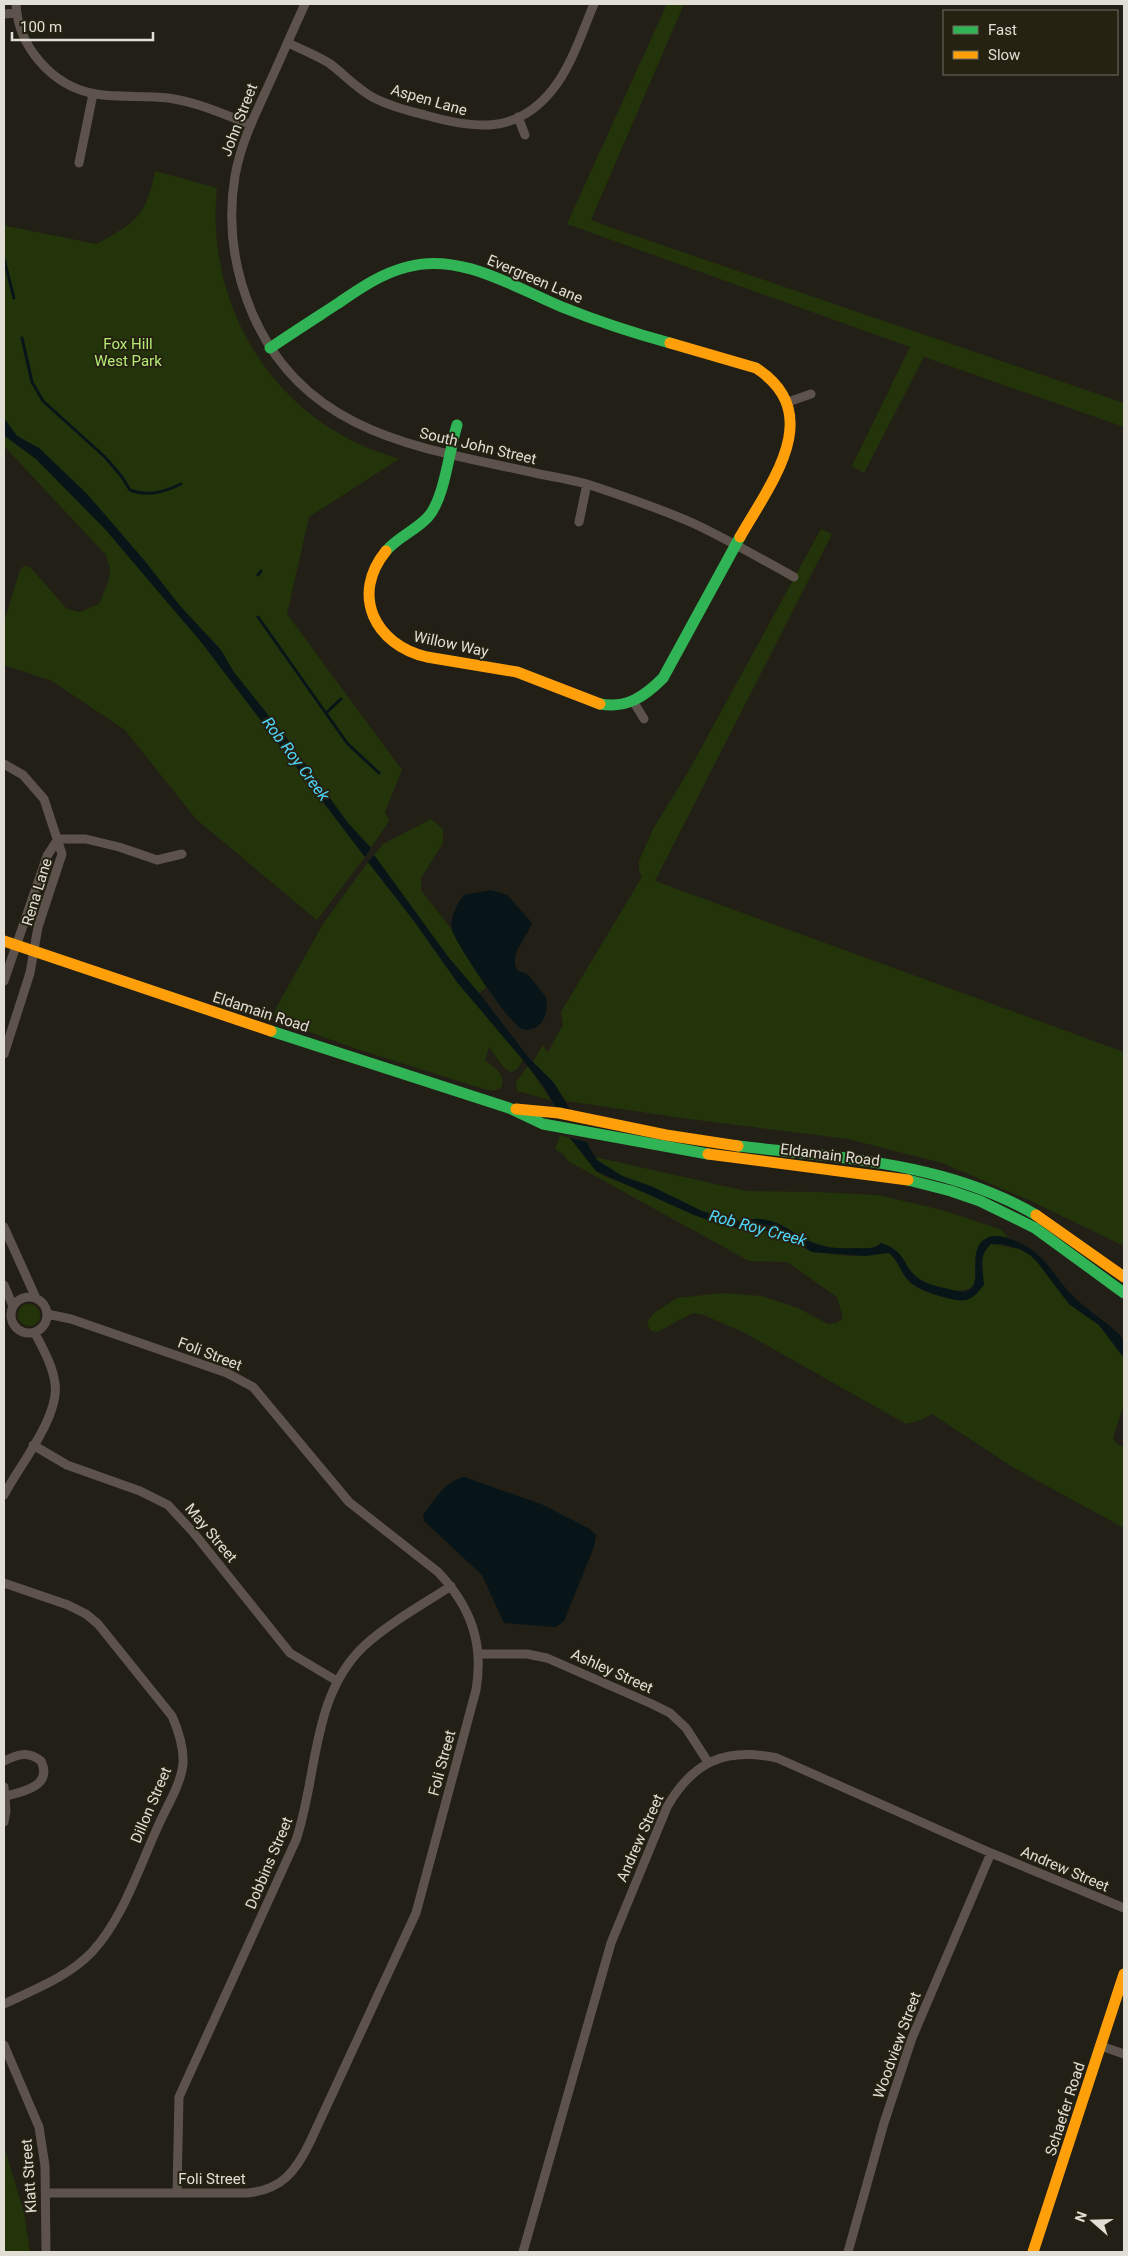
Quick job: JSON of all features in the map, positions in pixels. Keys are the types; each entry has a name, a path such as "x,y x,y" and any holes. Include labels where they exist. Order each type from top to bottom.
{"main road":[{"name":"Evergreen Lane","path":"270,348 369,282 393,270 419,264 450,264 483,272 562,307 620,329 746,364 764,372 785,395 792,420 789,448 736,545"},
{"path":"449,454 457,425"},
{"name":"Willow Way","path":"449,454 440,494 433,510 420,525 390,546 378,561 372,576 369,594 377,627 386,638 400,648 414,654 521,674 546,682 591,703 612,706 633,701 651,691 663,678 736,545"},
{"name":"Eldamain Road","path":"4,941 384,1069 510,1108 543,1124 626,1141 738,1160 889,1178 951,1191 980,1201 1035,1228 1124,1293"},
{"name":"Eldamain Road","path":"510,1108 545,1110 685,1139 894,1164 942,1174 985,1189 1019,1204 1061,1230 1124,1277"},
{"name":"Schaefer Road","path":"1033,2252 1124,1974"}],"street":[{"name":"John Street","path":"234,254 232,228 235,176 251,125 305,4"},
{"name":"Aspen Lane","path":"288,43 329,64 373,97 400,108 468,126 488,126 518,117 542,101 561,78 594,4"},
{"path":"4,14 16,8 27,44 46,69 70,85 93,94 167,98 189,102 210,108 251,125"},
{"path":"79,163 93,94"},
{"path":"518,117 525,135"},
{"name":"South John Street","path":"234,254 246,298 270,348 301,386 349,421 391,438 449,454 587,484 632,499 689,522 794,577"},
{"path":"788,402 811,394"},
{"path":"579,522 587,484"},
{"path":"633,701 644,719"},
{"name":"Rena Lane","path":"4,764 23,775 35,787 49,811 62,854 38,927 35,952 4,1054"},
{"path":"58,840 94,840 157,860 182,854"},
{"name":"Rena Lane","path":"4,981 46,856 58,840"},
{"path":"4,1227 36,1298 42,1303 47,1314 45,1323 35,1333"},
{"path":"4,1285 13,1306"},
{"path":"35,1333 20,1331 8,1323 13,1306 20,1299 36,1298"},
{"name":"Foli Street","path":"46,2193 257,2192 279,2183 290,2175 299,2164 416,1914 476,1690 479,1654 470,1618 451,1586 438,1572 349,1502 253,1387 227,1373 71,1319 47,1314"},
{"path":"4,1495 52,1412 56,1386 50,1365 35,1333"},
{"name":"May Street","path":"33,1445 67,1465 145,1493 168,1505 193,1532 290,1653 337,1681"},
{"name":"Dillon Street","path":"4,1583 72,1606 98,1624 172,1716 180,1734 183,1755 178,1780 118,1913 105,1935 91,1952 58,1978 4,2004"},
{"name":"Dobbins Street","path":"177,2192 179,2097 296,1840 309,1797 323,1720 337,1681 350,1661 368,1643 451,1586"},
{"name":"Ashley Street","path":"479,1654 518,1653 547,1658 652,1704 670,1713 686,1728 708,1762"},
{"name":"Andrew Street","path":"524,2252 602,1973 623,1909 671,1799 684,1781 708,1762 723,1756 738,1754 759,1754 776,1758 991,1853 1124,1908"},
{"path":"4,1761 17,1755 31,1755 41,1761 44,1771 43,1778 34,1788 5,1792 6,1811 4,1822"},
{"name":"Woodview Street","path":"848,2252 887,2115 912,2038 991,1853"},
{"name":"Klatt Street","path":"4,2045 39,2127 45,2166 46,2252"},
{"path":"1101,2046 1124,2054"}],"green space":[{"path":"667,4 684,4 591,220 1124,403 1124,427 924,357 864,473 852,466 910,347 567,224"},
{"name":"Fox Hill West Park","path":"155,171 217,188 216,226 220,264 230,300 245,334 264,366 288,394 317,419 355,442 399,459 309,517 287,614 402,770 385,812 389,821 371,848 348,823 233,671 221,650 180,606 144,560 87,494 39,448 17,436 4,418 4,217 6,226 97,244 131,223 138,216 148,199"},
{"path":"4,434 36,459 105,529 202,643 365,857 317,920 196,819 125,730 52,681 4,665 4,622 20,570 24,566 30,567 67,609 80,612 99,604 109,580 110,568 106,555 4,446"},
{"path":"821,529 832,534 655,881 1124,1052 1124,1246 1031,1201 942,1163 848,1139 566,1101 554,1083 533,1062 543,1045 547,1052 549,1050 563,1025 561,1012 642,877 639,871 639,861 653,829 688,772"},
{"path":"431,819 443,829 443,843 421,878 421,890 452,930 487,987 479,993 449,958 374,855 383,844"},
{"path":"368,862 414,921 457,982 523,1060 517,1069 511,1072 504,1068 489,1047 485,1060 501,1075 501,1088 492,1091 477,1087 360,1050 281,1022 274,1016 276,1008 323,924"},
{"path":"528,1066 551,1100 517,1091 516,1082"},
{"path":"560,1135 570,1138 596,1171 606,1177 648,1193 694,1215 730,1228 748,1227 780,1233 812,1252 850,1256 889,1253 909,1281 935,1295 964,1300 983,1272 983,1256 991,1244 1020,1249 1030,1255 1069,1304 1099,1325 1124,1358 1124,1404 1113,1438 1118,1445 1124,1447 1124,1528 1014,1468 932,1414 921,1420 906,1424 745,1333 704,1315 693,1313 657,1332 650,1330 647,1322 654,1313 677,1298 722,1293 762,1296 798,1308 828,1324 837,1323 843,1318 837,1297 787,1262 749,1261 568,1161 564,1155 555,1149"},
{"path":"595,1157 746,1191 878,1195 942,1210 1002,1230 1008,1238 988,1237 975,1265 976,1279 974,1284 964,1290 948,1289 932,1285 914,1275 901,1255 881,1243 857,1249 827,1247 811,1242 782,1225 771,1221 747,1220 741,1222 719,1218 614,1172 600,1163"},
{"path":"29,1304 37,1307 40,1315 37,1323 29,1326 21,1323 18,1315 21,1307"},
{"path":"4,2146 24,2213 30,2252 4,2252"}],"water":[{"name":"Rob Roy Creek","path":"4,418 17,436 39,448 87,494 144,560 180,606 221,650 233,671 286,737 348,823 371,848 365,857 202,643 105,529 36,459 6,437 4,434"},
{"path":"374,855 449,958 479,993 529,1058 554,1083 570,1110 555,1106 544,1087 523,1060 457,982 414,921 368,862"},
{"path":"491,890 507,895 532,923 516,953 515,965 518,971 530,977 545,996 547,1008 546,1014 539,1025 528,1030 522,1029 516,1024 496,1000 452,930 451,926 456,907 464,895"},
{"name":"Rob Roy Creek","path":"570,1138 586,1142 597,1160 624,1177 653,1187 702,1211 742,1222 752,1219 771,1221 805,1239 829,1247 870,1248 876,1247 881,1243 896,1251 919,1279 931,1285 956,1291 963,1292 970,1289 974,1284 975,1259 980,1243 993,1236 1013,1240 1025,1245 1043,1259 1078,1301 1120,1335 1124,1342 1124,1358 1099,1325 1069,1304 1038,1263 1020,1249 1002,1244 991,1244 984,1253 983,1258 984,1285 969,1299 954,1300 914,1285 904,1275 889,1253 865,1256 812,1252 780,1233 748,1227 730,1228 694,1215 596,1171"},
{"path":"464,1477 541,1504 590,1529 596,1535 594,1547 564,1621 556,1627 504,1623 482,1575 424,1521 423,1515 440,1492 457,1479"}],"waterway":[{"path":"4,259 14,298"},
{"path":"22,338 32,382 43,401 105,457 130,490 156,493 181,484"},
{"path":"258,575 261,571"},
{"path":"258,617 347,743 379,773"},
{"path":"327,712 341,699"}],"traffic: fast":[{"path":"270,348 370,282 397,270 427,264 447,264 486,274 575,312 670,343"},
{"path":"386,551 423,522 434,509 443,486 457,425"},
{"path":"600,704 619,705 635,700 663,678 740,537"},
{"path":"271,1031 509,1108 543,1124 708,1154"},
{"path":"738,1146 853,1159 929,1173 1002,1197 1036,1215"},
{"path":"908,1180 980,1201 1035,1228 1124,1293"}],"traffic: slow":[{"path":"670,343 756,368 777,386 788,406 790,428 786,450 765,495 740,537"},
{"path":"386,551 375,568 370,584 369,601 374,616 382,630 394,642 409,651 427,657 517,672 600,704"},
{"path":"4,941 271,1031"},
{"path":"516,1109 559,1113 666,1135 738,1146"},
{"path":"708,1154 908,1180"},
{"path":"1036,1215 1124,1277"},
{"path":"1033,2252 1124,1974"}]}
